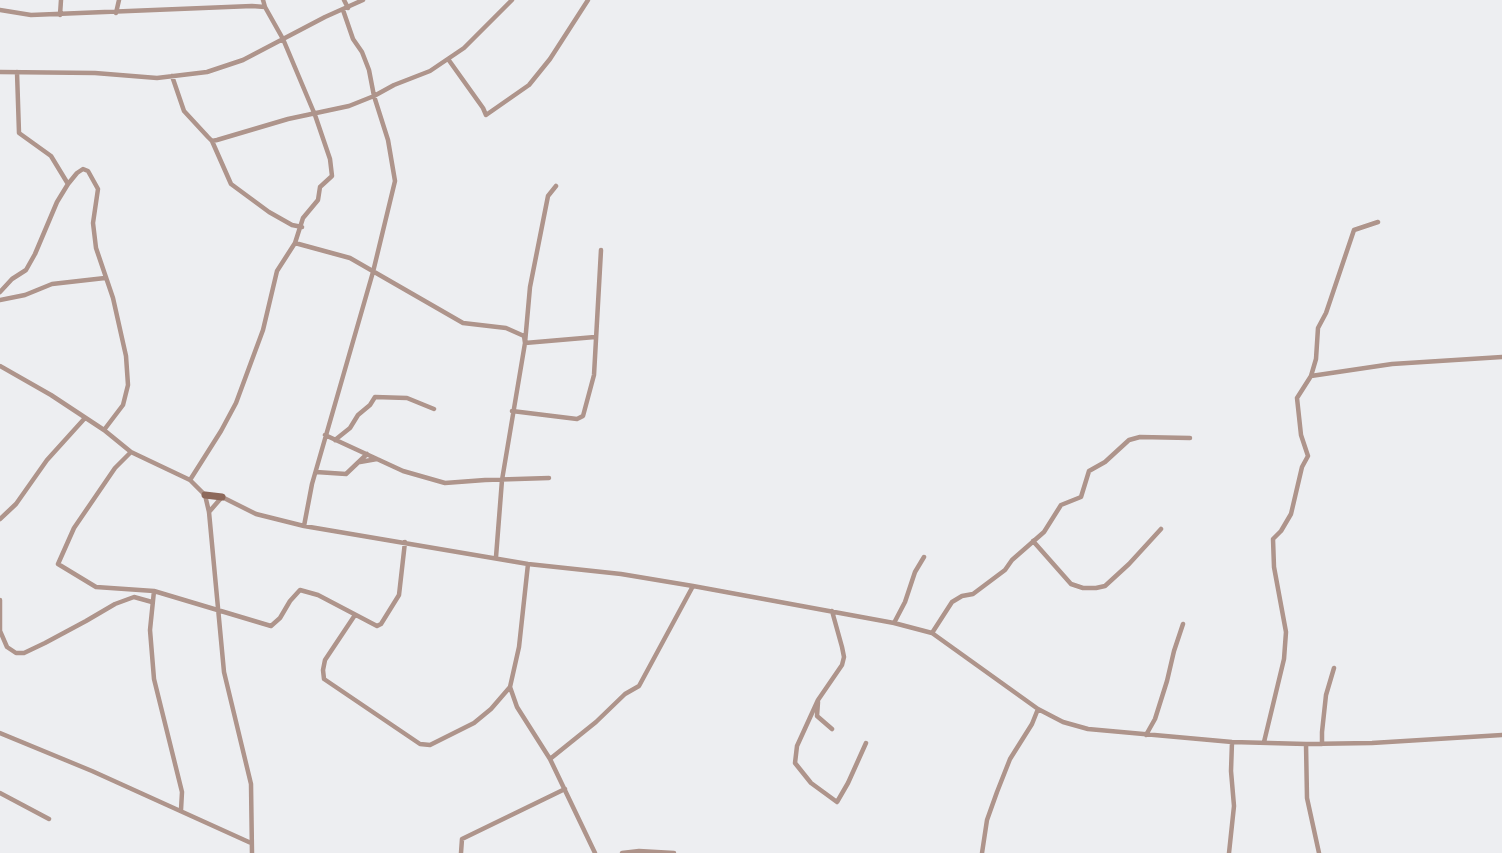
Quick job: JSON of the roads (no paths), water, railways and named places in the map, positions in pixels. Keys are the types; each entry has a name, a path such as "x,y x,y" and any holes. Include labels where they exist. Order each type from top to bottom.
{"street":[{"path":"60,15 61,0"},
{"path":"116,13 119,0"},
{"path":"190,0 190,9"},
{"path":"190,480 236,403 263,330 277,271 295,243 303,218 318,201 320,187 332,176 330,159 314,112 283,39 265,8 263,0"},
{"path":"304,526 325,435 373,272 395,181 388,140 374,96 369,70 353,39 344,0"},
{"path":"0,72 96,73 157,78 207,72 243,60 325,16 363,0"},
{"path":"213,141 314,112 349,106 430,71 464,48 512,0"},
{"path":"448,59 486,115 529,85 550,59 588,0"},
{"path":"0,10 31,15 60,15 252,6 265,8"},
{"path":"17,72 19,133 51,156 68,184"},
{"path":"172,76 184,111 213,141 231,184 269,212 292,225 302,227"},
{"path":"0,292 12,279 26,270 57,202 68,184 77,172 83,169 88,171 98,189 93,223 96,248 113,298 126,356 128,385 123,405 104,430"},
{"path":"496,557 502,480 525,343 529,296 548,196 556,186"},
{"path":"1264,742 1284,659 1286,632 1274,567 1273,538 1281,531 1291,514 1302,467 1308,456 1301,435 1297,398 1311,376 1316,358 1318,328 1326,314 1354,230 1378,222"},
{"path":"295,243 350,258 463,323 512,330 524,336 525,343"},
{"path":"512,411 580,418 583,416 594,375 601,250"},
{"path":"0,300 25,295 52,285 105,278"},
{"path":"525,343 595,337"},
{"path":"1311,376 1392,364 1502,357"},
{"path":"0,366 51,395 104,430 131,452 190,480 205,495 209,512 224,672 251,784 252,853"},
{"path":"335,440 350,428 358,415 370,405 375,397 407,398 434,409"},
{"path":"0,519 15,504 47,460 85,418"},
{"path":"325,435 403,471 445,483 549,478"},
{"path":"932,633 952,602 962,596 973,594 993,580 1044,532 1061,505 1081,497 1089,471 1105,462 1129,440 1140,437 1190,438"},
{"path":"131,452 115,468 74,528 58,564 96,587 154,591 271,626 280,618 300,590 318,594 377,626 381,624 399,595 405,542"},
{"path":"316,472 346,474 366,454"},
{"path":"360,462 377,459"},
{"path":"205,495 222,497 256,514 304,526 528,564 621,574 894,622 932,633 1038,709 1062,722 1088,729 1233,742 1306,744 1443,740 1502,735"},
{"path":"209,512 222,497"},
{"path":"1033,541 1071,585 1096,588 1105,586 1161,530"},
{"path":"894,622 924,556"},
{"path":"355,615 325,660 324,680 420,744 430,745 474,723 491,709 510,687 519,647 528,564"},
{"path":"550,759 596,722 625,694 639,686 693,586"},
{"path":"154,591 150,630 153,679 182,792 181,810"},
{"path":"0,600 0,631 7,647 16,653 24,653 86,621 115,603 134,597 152,602"},
{"path":"832,611 843,657 842,665 818,700 797,746 795,763 811,783 837,802 866,743"},
{"path":"1146,735 1155,718 1183,624"},
{"path":"1322,744 1326,695 1334,668"},
{"path":"510,687 517,707 550,759 595,853"},
{"path":"818,700 817,716 832,729"},
{"path":"982,853 987,820 997,792 1010,759 1032,724 1038,709"},
{"path":"0,733 181,810 251,843"},
{"path":"1229,853 1234,806 1231,771 1233,742"},
{"path":"1306,744 1308,798 1319,853"},
{"path":"461,853 462,839 565,789"},
{"path":"0,793 49,819"},
{"path":"622,853 639,851 674,853"}]}
